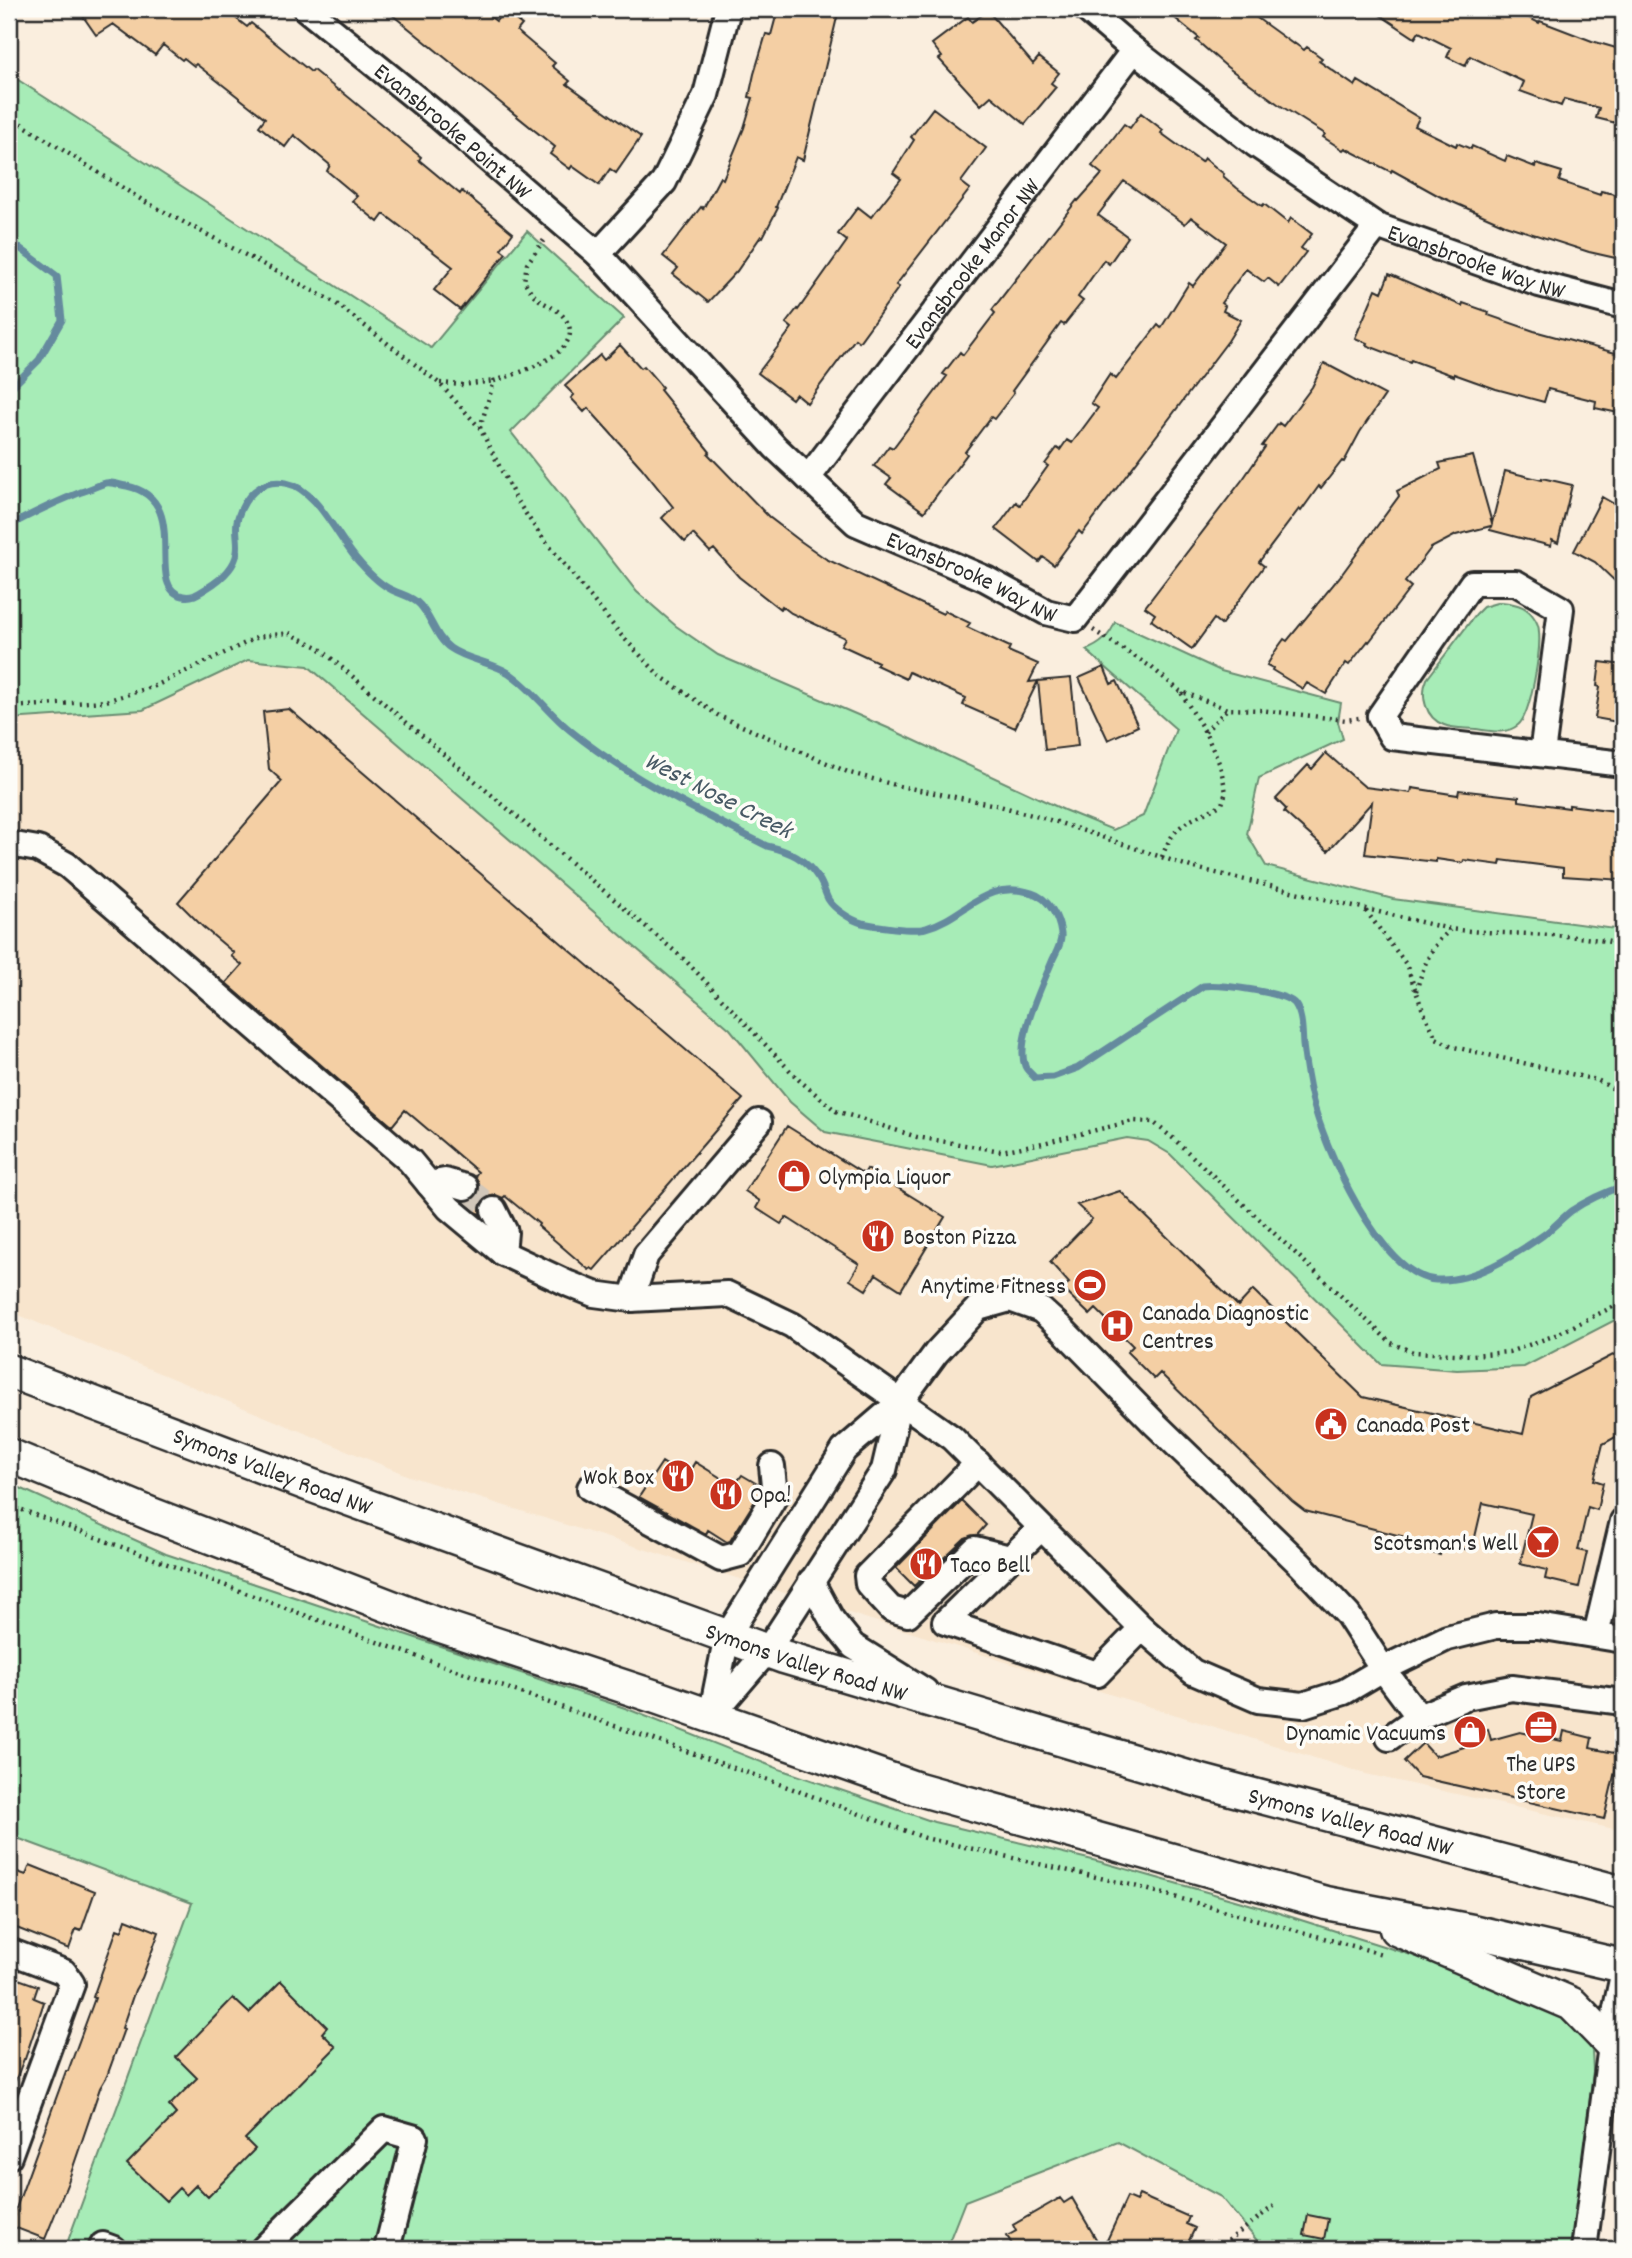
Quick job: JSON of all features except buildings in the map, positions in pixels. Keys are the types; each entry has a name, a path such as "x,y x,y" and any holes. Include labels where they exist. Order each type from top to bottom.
{"main road":[{"name":"Symons Valley Road NW","path":"9,1371 310,1485 767,1651 1201,1781 1623,1893"},
{"path":"9,1455 151,1514 429,1621 915,1788 1326,1903 1390,1926 1572,2004 1612,2045"},
{"path":"1326,1903 1472,1931 1623,1966"}],"street":[{"name":"Evansbrooke Point NW","path":"306,9 437,115 598,254"},
{"path":"598,254 664,182 706,95 727,9"},
{"path":"1086,9 1255,144 1377,226"},
{"name":"Evansbrooke Manor NW","path":"807,478 1134,50"},
{"name":"Evansbrooke Way NW","path":"598,254 775,447 856,523 986,579 1046,612 1075,620 1377,226 1539,284 1623,306"},
{"path":"1542,754 1561,609 1516,583 1472,583 1380,716 1392,737 1623,765"},
{"path":"9,844 38,849 67,865 410,1161 449,1208 503,1253 594,1294 631,1298 727,1294 792,1325 952,1438 1142,1628 1193,1672 1258,1700 1303,1704 1344,1692 1383,1669 1447,1638 1496,1626 1538,1626 1623,1640"},
{"path":"631,1298 646,1255 759,1122"},
{"path":"429,1184 444,1181 465,1187"},
{"path":"494,1210 505,1232 503,1253"},
{"path":"711,1716 727,1636 844,1450 900,1402 936,1353 978,1308 1010,1299 1041,1310 1348,1615 1383,1669 1419,1717"},
{"path":"711,1716 767,1651 884,1470 900,1402"},
{"path":"978,1463 867,1576 868,1584 891,1609 945,1622 1097,1674 1142,1628"},
{"path":"590,1488 721,1559 740,1554 775,1496 772,1466"},
{"path":"1596,1635 1623,1521"},
{"path":"945,1622 1041,1528"},
{"path":"908,1614 975,1549 1010,1558"},
{"path":"811,1581 832,1620 853,1646 949,1706"},
{"path":"1389,1738 1419,1717 1466,1697 1512,1688 1623,1702"},
{"path":"9,1951 64,1972 72,1984 9,2156"},
{"path":"1584,2249 1616,2008 1623,1975"},
{"path":"263,2249 384,2129 415,2138 387,2249"},
{"path":"101,2249 103,2245 114,2249"}],"path":[{"path":"9,116 142,200 334,302 439,383 480,429 517,501 585,592 660,676 719,716 850,773 899,786 996,805 1057,822 1191,867 1450,929 1599,939 1623,945"},
{"path":"439,383 463,385 494,381 526,371 563,348 570,335 567,324 561,314 535,296 524,281 527,264 559,219"},
{"path":"480,429 494,381"},
{"path":"1075,620 1151,667 1180,691 1227,709 1346,720 1380,716"},
{"path":"9,707 106,701 155,686 258,638 289,633 318,647 685,960 799,1080 836,1111 917,1137 1001,1151 1133,1121 1153,1122 1391,1343 1413,1352 1472,1355 1509,1352 1553,1336 1623,1302"},
{"path":"1162,858 1167,842 1178,827 1222,804 1226,792 1220,765 1205,732 1180,691"},
{"path":"1205,732 1227,709"},
{"path":"1365,910 1406,964 1436,1038 1454,1047 1597,1080 1623,1094"},
{"path":"1416,992 1424,963 1437,941 1450,929"},
{"path":"1217,2249 1273,2206"}],"shaded area":[{"path":"248,660 308,666 730,1029 790,1102 992,1165 1127,1138 1148,1141 1170,1154 1382,1364 1457,1370 1524,1367 1623,1316 1623,1831 1366,1774 409,1476 9,1311 9,719 143,710"}],"green space":[{"path":"9,74 431,348 527,231 624,318 511,432 637,592 676,626 718,655 888,728 1113,830 1143,816 1176,729 1086,650 1104,639 1115,622 1221,671 1341,703 1338,722 1343,739 1259,778 1247,834 1266,866 1393,899 1623,930 1623,1316 1524,1367 1457,1370 1381,1364 1170,1154 1148,1141 1127,1138 992,1165 825,1132 790,1102 730,1029 308,666 248,660 143,710 9,719"},
{"path":"1500,602 1527,609 1538,628 1534,681 1523,719 1513,728 1503,731 1444,725 1428,712 1424,699 1427,679 1476,614 1483,607"},
{"path":"9,1483 166,1554 625,1708 779,1769 934,1822 1101,1862 1263,1908 1468,1973 1551,2009 1581,2032 1592,2051 1593,2071 1572,2249 1264,2249 1221,2197 1118,2142 965,2201 946,2249 65,2249 192,1903 9,1835"}],"waterway":[{"name":"West Nose Creek","path":"9,240 57,276 62,320 39,360 9,390"},
{"name":"West Nose Creek","path":"9,526 103,484 127,486 147,494 158,508 163,525 166,577 172,590 183,596 190,596 217,581 233,563 237,548 237,521 244,504 254,491 261,486 277,482 297,487 318,505 352,553 379,582 420,605 441,639 450,648 509,673 526,686 571,731 641,780 767,846 797,857 814,872 831,903 848,917 876,926 920,929 940,923 976,901 1001,891 1032,893 1043,899 1055,915 1061,937 1032,1012 1024,1042 1025,1066 1035,1078 1053,1077 1078,1068 1203,986 1252,990 1289,1000 1295,1004 1301,1019 1312,1098 1328,1146 1358,1206 1375,1233 1395,1257 1415,1273 1436,1280 1450,1280 1479,1272 1531,1244 1577,1207 1623,1186"}],"tunnel":[{"path":"465,1187 494,1210"}],"place":[{"name":"Olympia Liquor","path":"794,1176"},
{"name":"Boston Pizza","path":"878,1236"},
{"name":"Anytime Fitness","path":"1090,1285"},
{"name":"Canada Diagnostic Centres","path":"1117,1326"},
{"name":"Canada Post","path":"1331,1424"},
{"name":"Wok Box","path":"678,1476"},
{"name":"Opa!","path":"726,1494"},
{"name":"Scotsman's Well","path":"1543,1542"},
{"name":"Taco Bell","path":"926,1564"},
{"name":"The UPS Store","path":"1541,1727"},
{"name":"Dynamic Vacuums","path":"1470,1732"}]}
